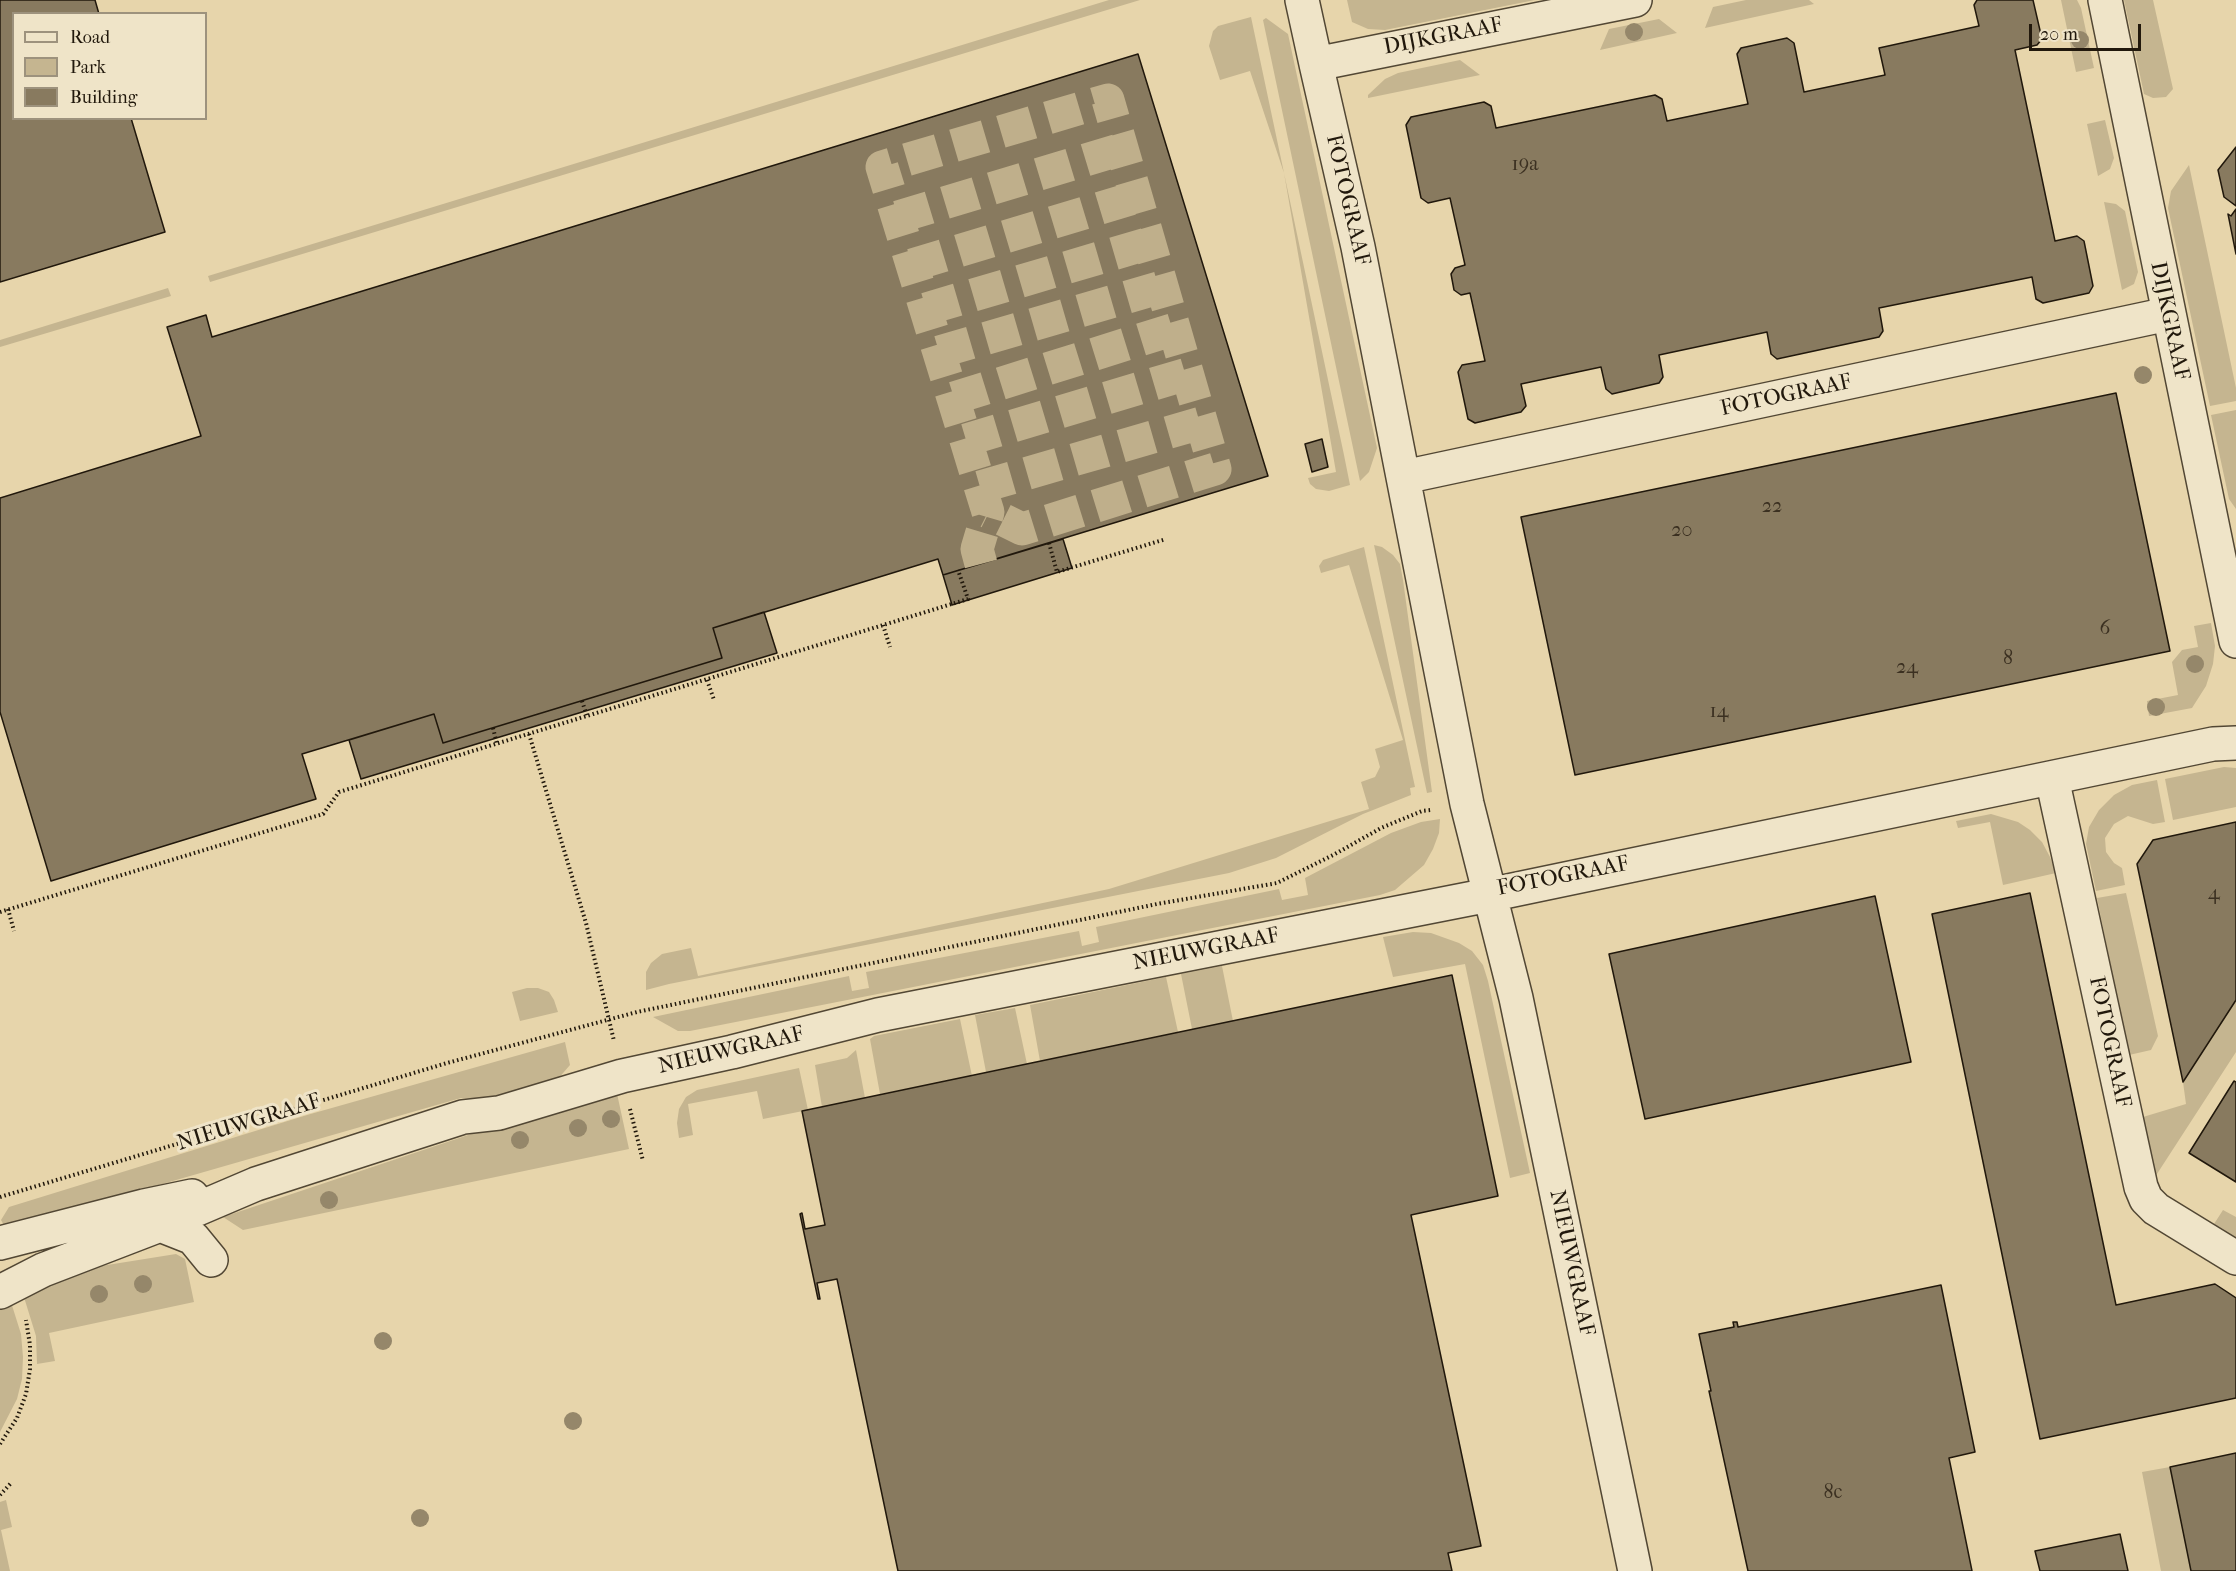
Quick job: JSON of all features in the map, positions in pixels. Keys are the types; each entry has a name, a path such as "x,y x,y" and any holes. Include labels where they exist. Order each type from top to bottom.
{"street":[{"path":"1302,0 1316,64"},
{"name":"DIJKGRAAF","path":"1316,64 1635,0"},
{"name":"DIJKGRAAF","path":"2105,0 2236,641"},
{"name":"FOTOGRAAF","path":"1316,64 1358,247 1467,804 1489,895 2213,744 2236,743"},
{"name":"FOTOGRAAF","path":"1404,477 2168,314"},
{"name":"FOTOGRAAF","path":"2052,778 2143,1193 2156,1209 2236,1258"},
{"name":"NIEUWGRAAF","path":"6,1289 44,1269 160,1225 256,1184 463,1117 499,1113 622,1076 732,1052 878,1015 1489,895 1516,998 1635,1571"},
{"name":"NIEUWGRAAF","path":"0,1243 144,1206 256,1184"},
{"path":"160,1225 193,1238 211,1260"}],"path":[{"path":"1049,543 1057,572 1166,539"},
{"path":"0,912 323,814 339,792 968,599 958,570"},
{"path":"883,625 890,646"},
{"path":"707,680 714,700"},
{"path":"582,701 587,716"},
{"path":"493,728 497,744"},
{"path":"529,734 586,923 603,1000"},
{"name":"NIEUWGRAAF","path":"0,1197 447,1063 637,1012 1157,904 1277,883 1380,828 1422,811 1467,804"},
{"path":"8,909 14,931"},
{"path":"0,1444 17,1418 26,1394 30,1369 30,1345 25,1318 6,1289"},
{"path":"0,1495 12,1482"}],"green space":[{"path":"1109,0 1140,0 210,282 208,276"},
{"path":"1347,0 1535,0 1385,30 1368,29 1352,22"},
{"path":"1746,0 1809,0 1814,4 1705,28 1713,7"},
{"path":"2061,0 2077,0 2081,8 2094,68 2076,72"},
{"path":"2124,0 2153,0 2173,89 2166,97 2153,98 2144,94"},
{"path":"1251,17 1284,173 1250,71 1220,80 1209,46 1213,31 1218,26"},
{"path":"1266,18 1288,34 1377,448 1369,472 1360,481 1263,20"},
{"path":"1659,19 1677,33 1600,50 1609,29"},
{"path":"1460,60 1480,75 1368,98 1368,95 1385,79 1398,73"},
{"path":"2105,120 2114,158 2110,169 2098,176 2087,124"},
{"path":"2189,165 2236,388 2236,401 2210,406 2168,208 2171,191"},
{"path":"1284,173 1350,485 1329,491 1316,489 1310,484 1308,478 1336,472"},
{"path":"2104,202 2116,204 2125,211 2138,272 2134,284 2122,290"},
{"path":"168,288 171,296 0,347 0,340"},
{"path":"2236,410 2236,509 2229,499 2211,415"},
{"path":"1374,545 1382,547 1393,555 1400,564 1432,792 1427,793"},
{"path":"1364,547 1415,787 1410,788 1411,795 1363,814 1276,858 1229,873 646,990 646,972 651,963 662,954 691,948 698,976 1109,889 1369,809 1361,782 1375,777 1380,767 1375,749 1403,740 1349,565 1321,573 1319,566 1323,560"},
{"path":"2211,623 2215,646 2213,664 2206,686 2192,708 2149,716 2147,701 2178,695 2172,662 2182,650 2198,647 2194,626"},
{"path":"2224,767 2236,768 2236,807 2173,820 2165,779"},
{"path":"2157,780 2165,822 2153,824 2128,816 2114,824 2105,838 2106,852 2114,863 2122,868 2125,885 2096,891 2086,844 2089,827 2099,810 2114,795 2132,785"},
{"path":"1991,814 2018,822 2030,830 2042,842 2056,873 2003,885 1990,822 1958,828 1956,821"},
{"path":"1440,819 1439,833 1424,865 1395,890 1380,895 690,1031 678,1031 653,1017 849,976 852,991 869,988 866,972 1079,931 1082,946 1099,942 1096,927 1279,889 1282,900 1308,895 1305,878 1391,833 1421,822"},
{"path":"2126,893 2158,1036 2151,1050 2129,1055 2097,898"},
{"path":"1413,932 1431,933 1459,943 1472,951 1483,965 1530,1173 1510,1178 1465,964 1393,977 1383,937"},
{"path":"1222,966 1233,1021 1192,1029 1181,974"},
{"path":"1166,977 1178,1032 1040,1061 1030,1005"},
{"path":"538,988 549,992 558,1012 520,1021 512,992"},
{"path":"2236,1000 2236,1052 2155,1177 2143,1117 2186,1104 2183,1082"},
{"path":"1015,1008 1027,1064 986,1072 975,1015"},
{"path":"960,1019 972,1076 880,1094 870,1039 874,1036"},
{"path":"565,1042 570,1065 557,1080 496,1101 461,1098 6,1229 1,1220 9,1207 307,1115"},
{"path":"856,1050 865,1098 822,1107 815,1065 847,1058"},
{"path":"799,1068 808,1110 763,1119 757,1091 688,1104 693,1135 679,1138 677,1123 679,1109 686,1097 697,1090"},
{"path":"616,1089 629,1149 243,1230 223,1217 525,1116"},
{"path":"2223,1210 2236,1217 2236,1238 2214,1224"},
{"path":"176,1254 185,1259 194,1302 49,1333 55,1361 37,1364 36,1336 23,1294 76,1270"},
{"path":"10,1299 21,1334 22,1379 17,1399 0,1432 0,1304"},
{"path":"2170,1467 2191,1571 2161,1571 2142,1472"},
{"path":"6,1500 12,1527 1,1530 10,1571 0,1571 0,1502"}],"building":[{"path":"0,0 95,0 98,12 12,12 12,120 132,120 165,232 0,282"},
{"path":"1977,0 2033,0 2042,39 2037,45 2015,50 2055,241 2077,236 2084,241 2093,286 2089,293 2043,303 2036,299 2032,277 1879,308 1883,331 1879,337 1777,359 1771,354 1767,332 1659,355 1663,377 1659,383 1612,394 1606,389 1601,367 1521,384 1526,406 1521,412 1475,423 1468,419 1458,372 1462,365 1485,361 1470,293 1461,295 1454,290 1451,274 1455,268 1465,265 1450,198 1428,203 1421,198 1406,125 1411,117 1484,102 1491,106 1496,128 1655,95 1662,99 1667,121 1748,104 1737,54 1741,48 1787,38 1794,43 1804,92 1885,75 1879,48 1979,26 1974,5"},
{"path":"1138,54 1268,476 943,575 938,559 713,628 722,658 443,743 434,714 302,754 316,799 51,881 0,712 0,498 201,436 167,327 206,315 212,337"},
{"path":"2236,147 2236,206 2224,197 2218,170"},
{"path":"2236,209 2236,254 2228,214 2231,216"},
{"path":"2116,393 2170,651 1575,775 1521,517"},
{"path":"1322,439 1328,467 1312,472 1305,444"},
{"path":"1063,539 1072,568 952,605 943,575"},
{"path":"764,612 777,653 361,779 349,740 434,714 443,743 722,658 713,628"},
{"path":"2236,822 2236,1000 2183,1082 2137,864 2153,840"},
{"path":"2030,893 2116,1305 2215,1284 2236,1298 2236,1398 2040,1439 1932,914"},
{"path":"1875,896 1911,1062 1645,1119 1609,954"},
{"path":"1452,975 1498,1196 1411,1215 1481,1546 1448,1553 1452,1571 898,1571 837,1279 817,1283 820,1299 818,1299 800,1214 802,1213 805,1229 825,1225 802,1111"},
{"path":"2234,1081 2236,1082 2236,1182 2189,1153"},
{"path":"1941,1285 1975,1452 1949,1458 1972,1571 1748,1571 1699,1334 1734,1327 1733,1322 1737,1322 1738,1327"},
{"path":"2236,1453 2236,1571 2191,1571 2170,1467"},
{"path":"2120,1534 2128,1571 2040,1571 2035,1551"}],"tunnel":[{"path":"981,564 977,549 988,512 882,167 1108,100 1215,469 1022,529 988,512"},
{"path":"898,217 1122,149"},
{"path":"912,265 1137,197"},
{"path":"926,309 1150,243"},
{"path":"939,352 1162,287"},
{"path":"954,398 1175,329"},
{"path":"966,440 1187,374"},
{"path":"980,487 1201,423"}]}
